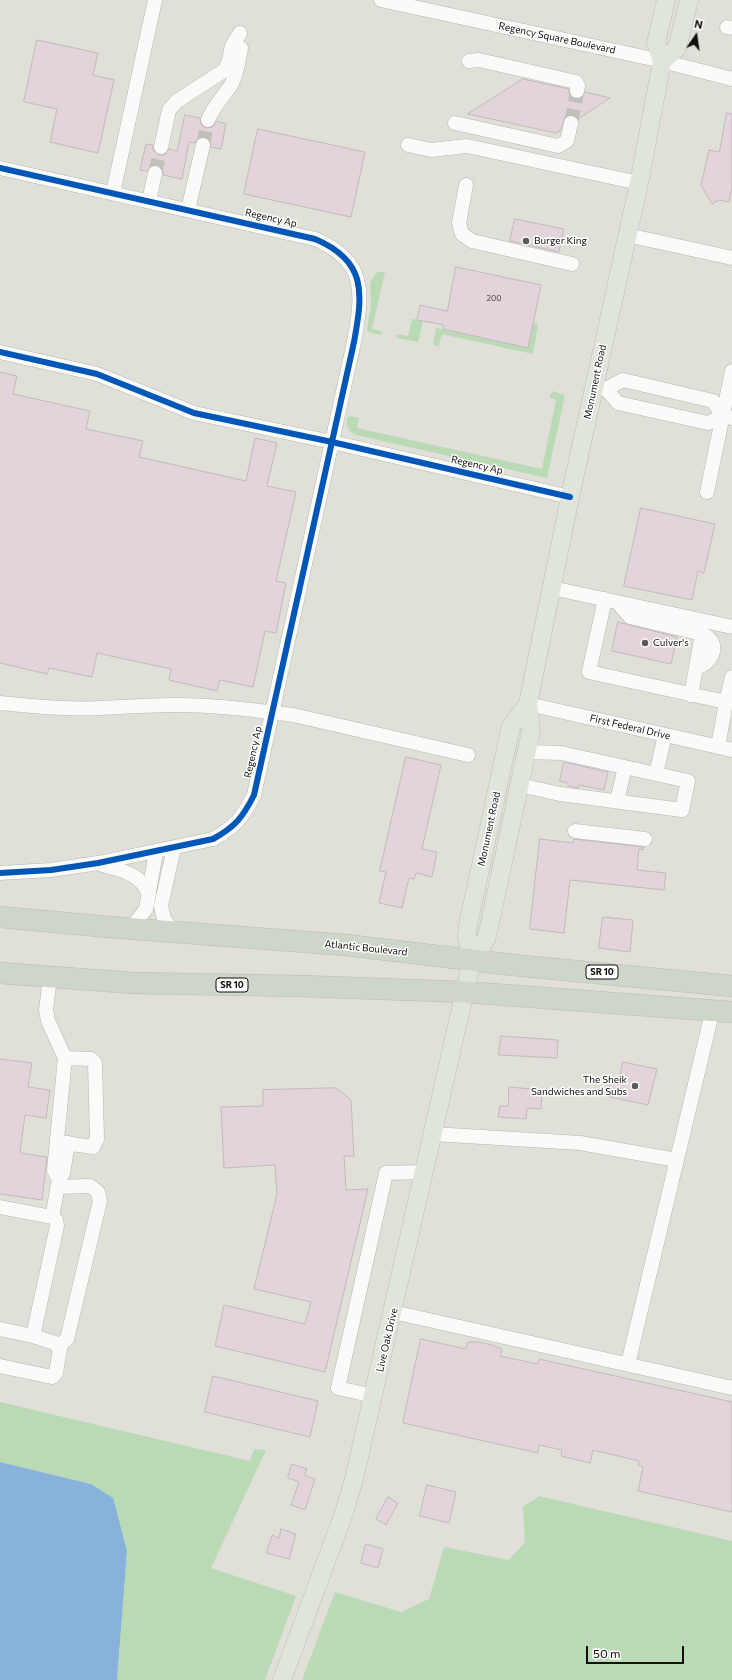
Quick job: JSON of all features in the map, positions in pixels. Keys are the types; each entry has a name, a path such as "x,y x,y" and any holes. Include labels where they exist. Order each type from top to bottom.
{"highway":[{"name":"Atlantic Boulevard","path":"0,917 130,929 346,945 472,960 732,986"},
{"name":"SR 10","path":"0,973 50,978 133,983 309,986 465,992 722,1011"}],"main road":[{"name":"Monument Road","path":"465,992 472,960 486,938 527,752 531,731 528,704 570,497 600,388 627,235 639,183 662,61 656,43 666,0"},
{"path":"662,61 677,48 689,0"},
{"name":"Monument Road","path":"472,960 467,936 468,925 511,726 528,704"},
{"name":"Live Oak Drive","path":"282,1680 344,1513 360,1458 465,992"}],"street":[{"path":"113,193 155,0"},
{"name":"Regency Square Boulevard","path":"381,0 662,61 732,79"},
{"path":"161,147 169,110 177,101 225,70 232,46 240,33 241,48 236,73 232,83 213,109 208,120"},
{"path":"469,60 479,60 576,82 578,86 577,90"},
{"path":"455,123 558,146 567,142 571,123"},
{"path":"188,210 203,145"},
{"path":"408,145 431,150 467,146 639,183"},
{"name":"Regency Ap","path":"0,168 315,239 328,245 341,254 352,266 359,285 360,303 358,323 271,712 254,795 240,820 229,830 213,839 156,852 51,870 0,873"},
{"path":"149,201 155,173"},
{"path":"466,185 459,223 462,234 472,241 572,264"},
{"path":"627,235 732,258"},
{"name":"Regency Ap","path":"0,352 97,374 194,413 332,442 570,497"},
{"path":"707,492 727,417 732,371"},
{"path":"600,388 623,380 713,401 727,417"},
{"path":"600,388 618,403 626,405 708,423 727,417"},
{"path":"552,588 611,600 703,628 732,627"},
{"path":"611,600 589,672 726,702"},
{"path":"691,695 703,628"},
{"path":"718,747 732,677"},
{"name":"Regency Ap","path":"0,703 45,707 98,708 164,705 210,705 293,715 468,755"},
{"name":"First Federal Drive","path":"528,704 732,750"},
{"path":"656,774 665,735"},
{"path":"520,785 560,794 682,810 688,781 561,753 527,752"},
{"path":"617,802 625,767"},
{"path":"574,831 645,839"},
{"path":"174,848 161,906 164,918 174,932"},
{"path":"130,929 146,909 156,852"},
{"path":"98,863 128,872 137,877 144,884 149,894"},
{"path":"50,978 46,1010 48,1021 65,1058 62,1142 54,1170 58,1183 52,1217"},
{"path":"628,1364 677,1160 722,1011"},
{"path":"62,1142 92,1147 97,1140 95,1063 91,1059 65,1058"},
{"path":"433,1134 580,1143 677,1160"},
{"path":"374,1396 338,1388 386,1173 424,1172"},
{"path":"58,1183 90,1186 98,1192 100,1201 67,1339 58,1347"},
{"path":"0,1207 52,1217 56,1220 57,1226 33,1336"},
{"path":"393,1312 732,1388"},
{"path":"0,1329 33,1336 55,1343 60,1349 56,1373 52,1377 0,1366"}],"green space":[{"path":"377,272 385,272 372,329 381,331 382,335 368,332 367,329 371,305 370,283"},
{"path":"412,319 423,321 418,342 398,338 396,336 398,334 408,336"},
{"path":"533,323 538,324 533,354 442,334 438,347 433,344 436,328 528,348"},
{"path":"553,391 565,395 547,478 356,435 349,430 347,424 347,418 350,416 359,418 357,428 542,469 556,400 549,397"},
{"path":"0,1402 250,1461 254,1449 266,1450 211,1568 296,1596 265,1680 117,1680 127,1551 91,1484 0,1462"},
{"path":"539,1496 732,1541 732,1680 302,1680 335,1592 401,1612 429,1599 444,1547 509,1560 525,1542 523,1507"}],"water":[{"path":"0,1462 91,1484 113,1498 127,1551 117,1680 0,1680"}],"building":[{"path":"37,40 98,53 93,75 114,80 98,153 50,142 57,109 24,102"},
{"path":"523,79 569,89 569,94 575,99 580,99 585,92 610,98 578,119 572,115 565,117 561,130 556,133 468,114"},
{"path":"727,113 732,114 732,189 729,202 719,200 712,204 701,185 709,150 719,152"},
{"path":"185,115 200,118 201,124 205,128 212,127 217,121 226,124 221,149 211,147 209,139 205,137 197,139 195,143 189,142 182,179 163,175 163,170 157,165 152,165 147,171 140,170 146,144 153,145 153,150 159,155 164,155 169,149 177,151"},
{"path":"258,129 365,152 351,217 244,194"},
{"path":"515,219 564,229 559,252 510,241"},
{"path":"456,267 541,285 528,348 443,329 444,325 417,320 420,305 447,311"},
{"path":"0,372 17,376 13,394 90,411 86,429 143,441 139,457 246,481 255,438 277,443 267,486 296,492 276,581 286,583 276,633 265,631 253,687 220,680 217,691 169,680 171,669 97,653 92,677 49,668 47,674 0,663"},
{"path":"641,508 715,524 704,573 698,571 692,600 624,586"},
{"name":"Culver's","path":"618,622 677,637 671,664 612,651"},
{"path":"406,757 441,765 422,849 437,852 432,877 416,873 414,879 409,878 402,908 379,903 386,872 380,871"},
{"path":"564,762 608,772 604,790 579,785 578,788 568,786 568,783 560,781"},
{"path":"540,839 573,843 574,839 644,847 643,850 639,849 637,870 666,873 664,890 570,880 564,933 530,929"},
{"path":"603,917 633,920 630,952 599,948"},
{"path":"501,1036 558,1040 557,1058 499,1055"},
{"path":"0,1059 32,1063 28,1087 50,1090 46,1118 25,1115 20,1153 47,1157 42,1200 0,1194"},
{"path":"623,1062 657,1069 648,1105 606,1096 610,1082 618,1084"},
{"path":"509,1087 542,1090 541,1109 527,1108 526,1119 498,1117 500,1106 508,1106"},
{"path":"336,1088 351,1100 354,1156 344,1156 346,1190 368,1189 325,1372 215,1346 224,1305 305,1324 311,1302 254,1289 277,1194 275,1165 224,1168 221,1107 263,1106 263,1090"},
{"path":"421,1339 466,1349 468,1342 479,1342 502,1349 500,1356 538,1364 539,1359 732,1402 732,1512 638,1491 643,1467 638,1465 639,1461 593,1450 590,1463 561,1456 562,1450 539,1445 538,1453 403,1423"},
{"path":"213,1376 318,1401 310,1437 205,1412"},
{"path":"292,1464 307,1469 304,1475 315,1479 305,1510 291,1505 299,1482 288,1478"},
{"path":"427,1485 456,1492 449,1523 420,1516"},
{"path":"388,1497 398,1503 386,1525 376,1519"},
{"path":"281,1529 296,1534 289,1559 266,1553 272,1535 279,1538"},
{"path":"366,1544 383,1549 378,1568 361,1563"}],"tunnel":[{"path":"571,123 577,91"},
{"path":"203,145 208,120"},
{"path":"155,173 161,147"}],"cycle path":[{"path":"0,168 315,239 332,248 344,257 353,268 359,294 359,308 354,342 254,795 246,809 233,826 213,839 98,863 51,870 0,873"},
{"path":"0,352 97,374 194,413 332,442 570,497"}],"place":[{"name":"Burger King","path":"526,241"},
{"name":"Culver's","path":"645,643"},
{"name":"The Sheik Sandwiches and Subs","path":"635,1086"}]}
